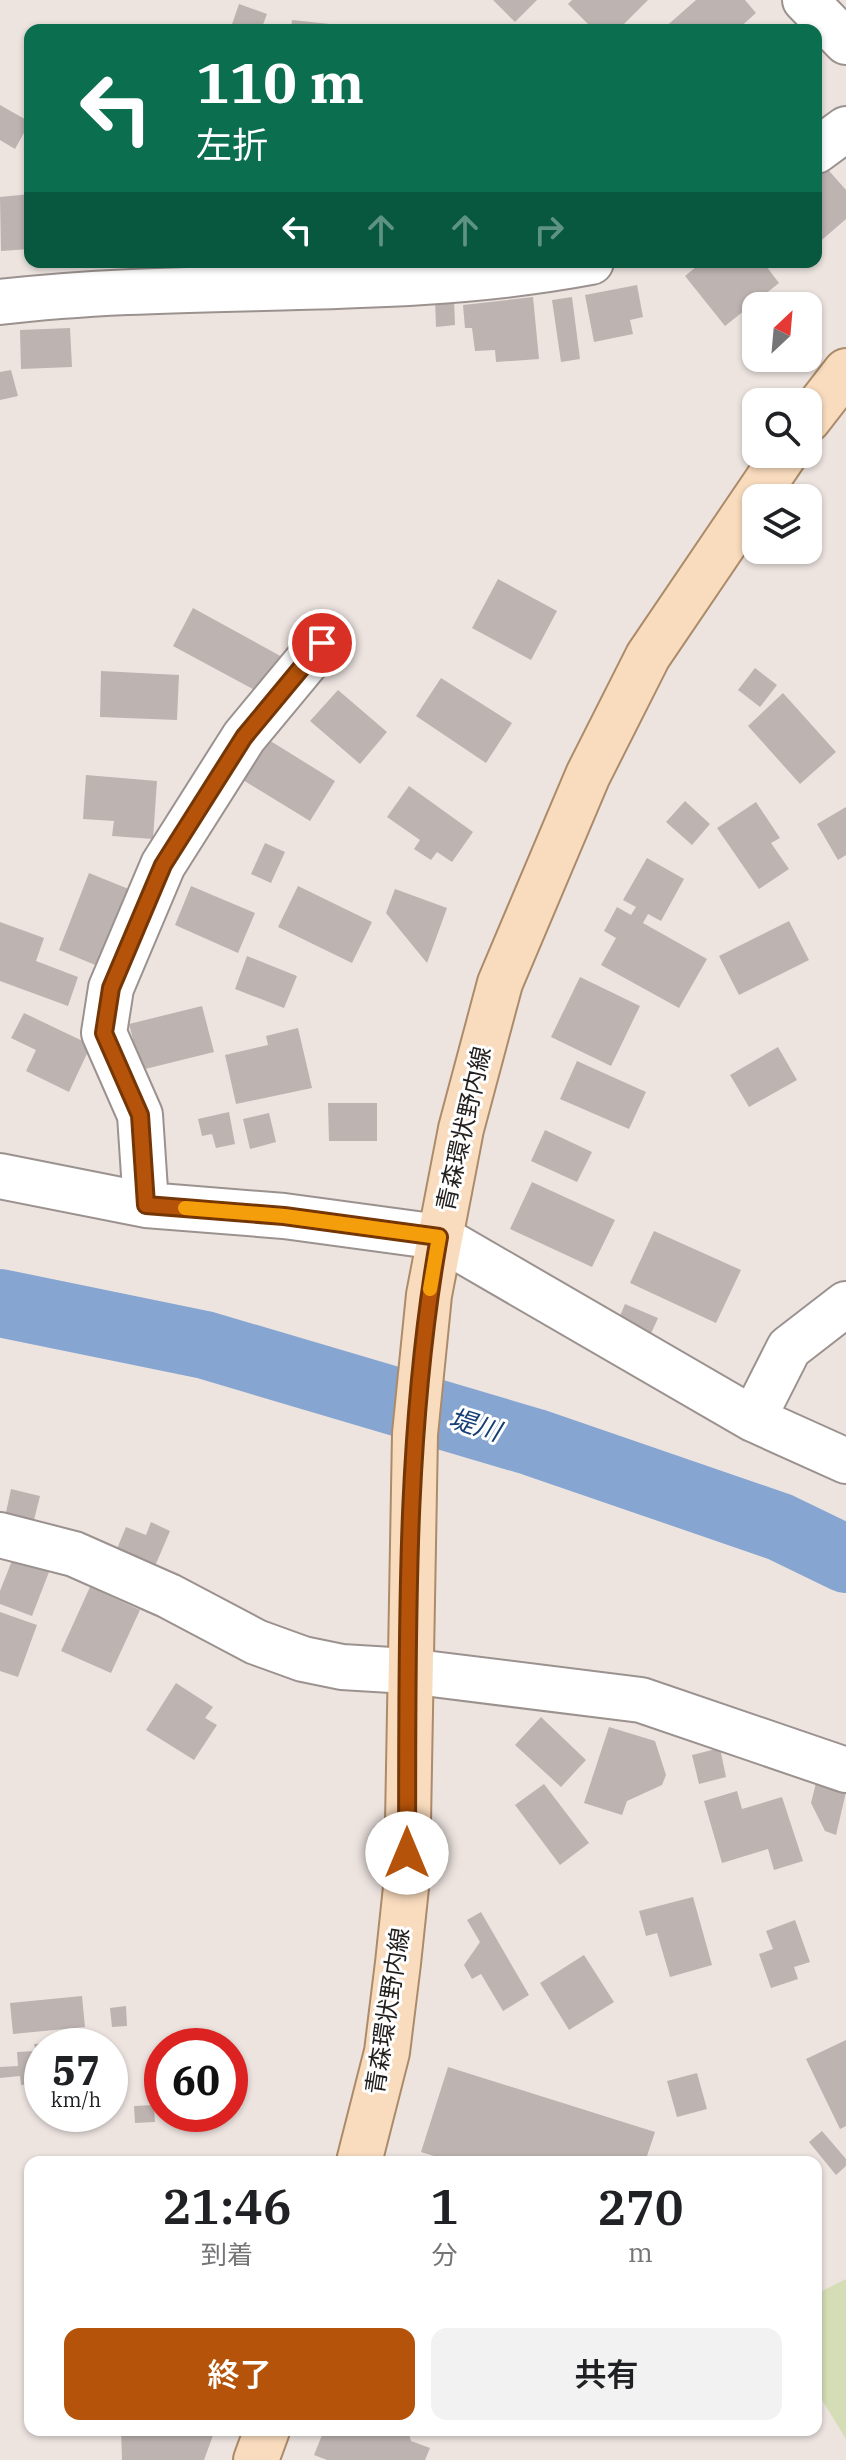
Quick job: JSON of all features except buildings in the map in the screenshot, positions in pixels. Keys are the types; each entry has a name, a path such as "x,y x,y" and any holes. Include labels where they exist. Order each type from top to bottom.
{"main road":[{"path":"822,402 846,371"},
{"name":"青森環状野内線","path":"361,2156 387,2052 407,1878 409,1614 415,1434 429,1295 461,1129 500,983 582,789 648,656 776,468"},
{"path":"256,2460 265,2436"}],"street":[{"path":"805,0 846,42"},
{"path":"822,147 846,129"},
{"path":"0,301 80,293 398,285 514,277 560,268"},
{"path":"146,1205 140,1115 104,1033 111,988 163,865 244,737 322,643"},
{"path":"0,1176 146,1205 284,1216 439,1237 753,1419 846,1461"},
{"path":"753,1419 789,1348 846,1304"},
{"path":"0,1535 74,1554 169,1596 256,1642 303,1659 342,1667 408,1671 641,1700 846,1770"}],"green space":[{"path":"846,2279 846,2439 822,2400 822,2291"}],"waterway":[{"name":"堤川","path":"0,1303 205,1345 533,1442 780,1527 846,1559"}],"slow traffic":[{"path":"185,1208 284,1216 439,1237 430,1289"}],"route":[{"path":"322,643 244,737 163,865 111,988 104,1033 140,1115 146,1205 284,1216 439,1237 429,1295 415,1434 408,1671 407,1853"}]}
